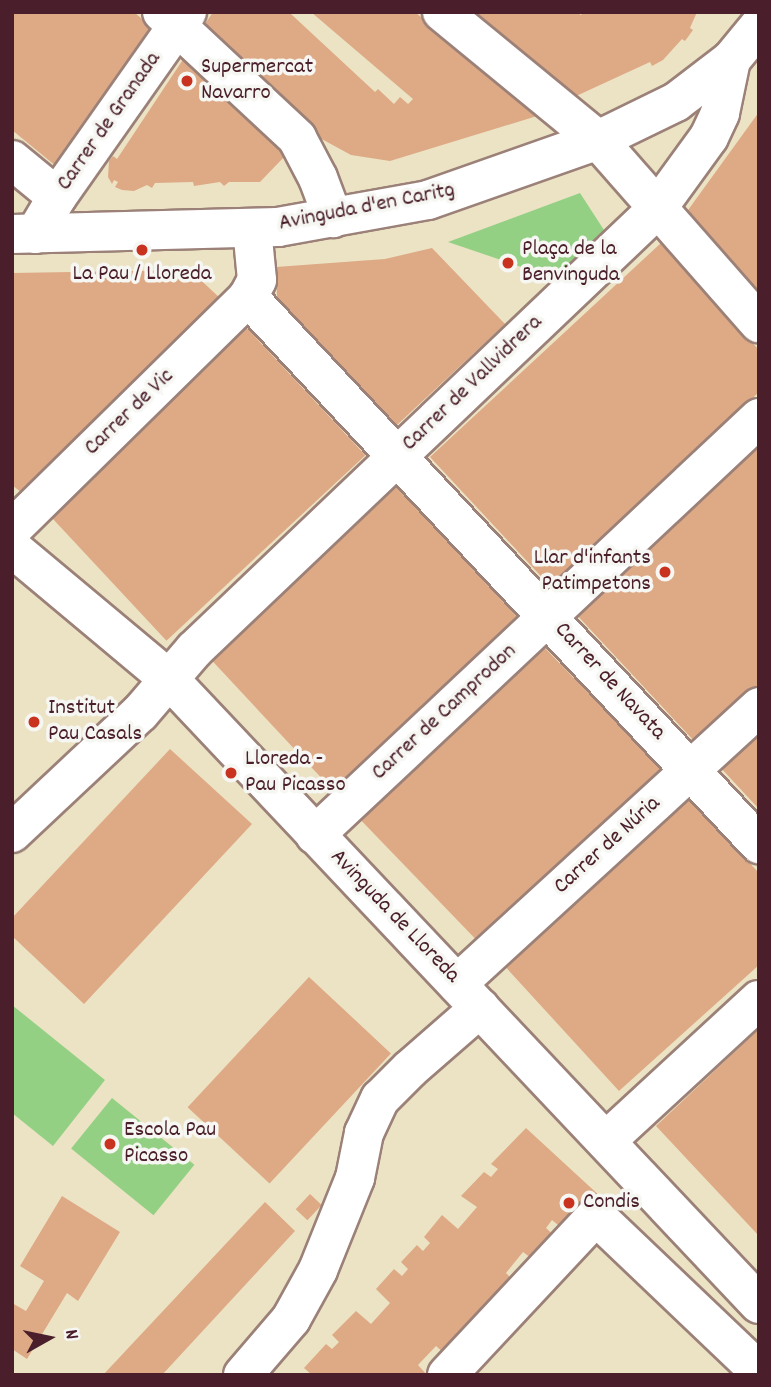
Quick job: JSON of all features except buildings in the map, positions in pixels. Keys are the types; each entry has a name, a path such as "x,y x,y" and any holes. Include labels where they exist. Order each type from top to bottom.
{"street":[{"path":"442,12 598,140 656,210 759,323"},
{"path":"176,17 297,138 318,178 333,218"},
{"name":"Carrer de Granada","path":"24,234 57,197 176,17"},
{"name":"Avinguda d'en Caritg","path":"24,234 252,228 333,218 428,200 598,140 676,102 731,60 759,26"},
{"name":"Carrer de Vallvidrera","path":"12,833 170,680 194,650 656,210 709,137 720,113 731,60"},
{"path":"12,160 57,197"},
{"path":"248,297 257,280 252,228"},
{"name":"Carrer de Navata","path":"248,297 759,844"},
{"name":"Carrer de Vic","path":"12,529 248,297"},
{"name":"Carrer de Camprodon","path":"315,835 759,418"},
{"name":"Avinguda de Lloreda","path":"12,548 170,680 606,1141 643,1184 757,1297"},
{"name":"Carrer de Núria","path":"243,1375 291,1319 317,1270 355,1178 365,1133 380,1099 410,1069 469,996 691,771 759,707"},
{"path":"606,1141 759,1000"},
{"path":"447,1375 596,1216 759,1371"}],"green space":[{"path":"580,193 604,230 554,278 448,242"},
{"path":"12,1005 105,1080 53,1146 12,1113"},
{"path":"112,1098 194,1165 153,1215 71,1149"}],"place":[{"name":"Supermercat Navarro","path":"187,81"},
{"name":"La Pau / Lloreda","path":"142,250"},
{"name":"Plaça de la Benvinguda","path":"508,263"},
{"name":"Llar d'infants Patimpetons","path":"665,572"},
{"name":"Institut Pau Casals","path":"34,722"},
{"name":"Lloreda - Pau Picasso","path":"231,773"},
{"name":"Escola Pau Picasso","path":"110,1144"},
{"name":"Condis","path":"569,1203"}]}
